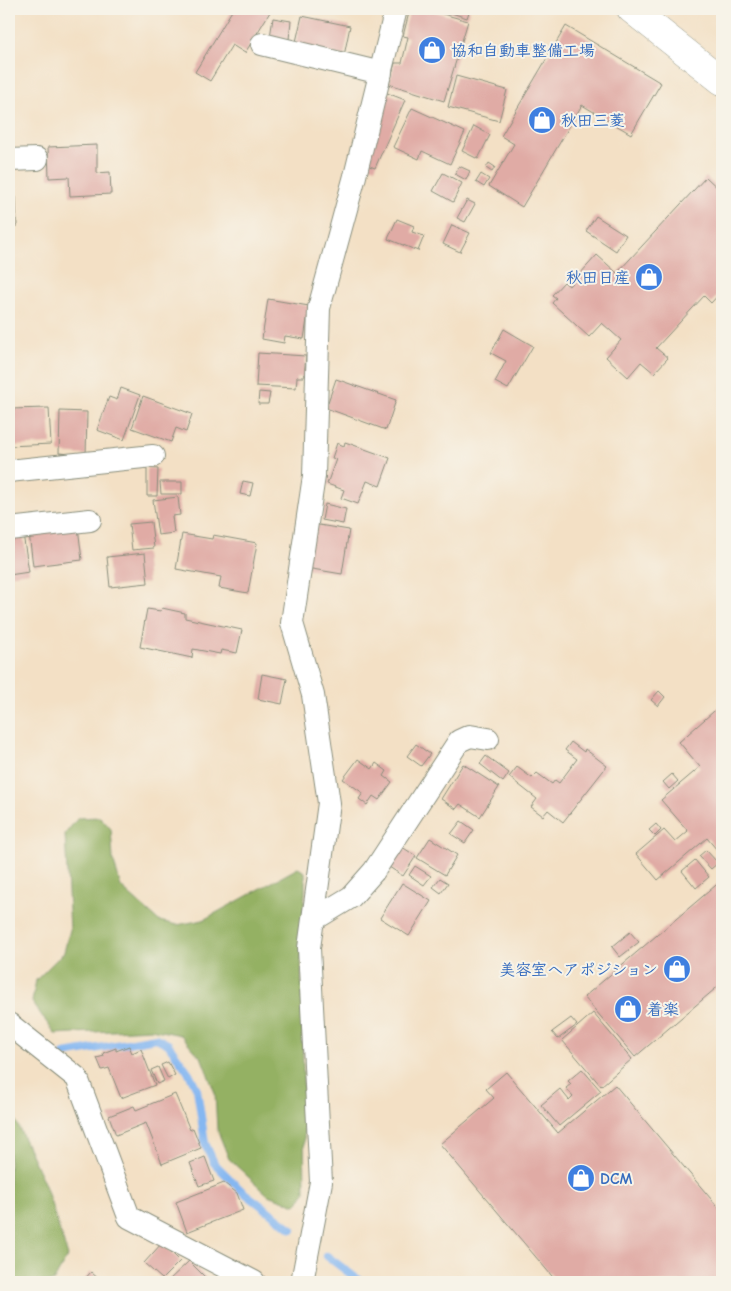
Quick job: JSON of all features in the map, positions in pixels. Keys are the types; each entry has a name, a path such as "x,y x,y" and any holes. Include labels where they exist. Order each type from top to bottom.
{"highway":[{"path":"631,9 722,80"}],"street":[{"path":"302,1282 321,1182 309,948 330,803 313,694 292,624 314,476 319,308 381,74 396,9"},
{"path":"262,44 381,74"},
{"path":"9,160 37,159"},
{"path":"9,471 153,456"},
{"path":"9,529 90,520"},
{"path":"313,920 351,897 374,871 459,742 470,736 488,739"},
{"path":"9,1024 77,1078 129,1217 254,1282"}],"green space":[{"path":"100,817 111,829 113,859 121,887 159,921 177,925 203,920 298,868 305,872 301,942 305,1192 296,1205 268,1195 229,1159 217,1129 215,1093 202,1059 181,1035 151,1029 55,1034 32,1002 36,980 64,952 70,930 65,834 78,818"},
{"path":"9,1106 45,1185 68,1256 53,1282 9,1282"}],"building":[{"path":"233,9 264,9 270,12 245,53 232,45 210,81 195,72"},
{"name":"協和自動車整備工場","path":"410,9 425,9 468,21 444,101 389,84 395,63 402,63 408,37 403,36"},
{"path":"439,9 470,9 467,18"},
{"path":"302,16 350,26 344,56 295,46"},
{"path":"273,18 291,21 289,39 270,37"},
{"name":"秋田三菱","path":"566,26 661,83 631,134 582,105 522,207 489,186 514,144 501,136"},
{"path":"456,76 507,90 499,121 448,107"},
{"path":"382,91 405,100 375,168 364,164"},
{"path":"412,108 465,132 450,164 422,151 419,159 393,147"},
{"path":"474,126 490,135 478,159 462,151"},
{"path":"97,145 97,173 110,172 111,194 70,196 69,177 49,178 48,147"},
{"path":"489,163 495,167 492,172 486,168"},
{"path":"459,166 470,171 466,180 455,174"},
{"path":"443,173 462,183 453,202 433,191"},
{"path":"481,174 489,179 484,187 476,182"},
{"name":"秋田日産","path":"706,177 722,192 722,291 711,303 704,296 656,348 668,358 654,373 641,362 628,377 606,357 621,340 602,323 589,337 552,303 556,298 552,295 564,282 569,286 597,255 617,273"},
{"path":"9,197 16,197 17,226 11,226 12,246 9,246"},
{"path":"467,200 475,204 465,222 457,218"},
{"path":"596,216 626,235 616,251 586,231"},
{"path":"397,219 414,226 412,232 424,236 418,251 388,239"},
{"path":"452,225 470,233 460,252 443,244"},
{"path":"268,299 309,306 304,339 285,336 284,343 262,339"},
{"path":"504,329 533,346 508,389 495,382 506,361 491,353"},
{"path":"258,353 306,356 304,377 297,377 296,388 256,386"},
{"path":"336,379 396,400 386,430 326,408"},
{"path":"121,388 140,395 124,440 97,430 109,397 117,400"},
{"path":"259,392 270,393 268,404 258,404"},
{"path":"143,396 192,414 186,432 176,428 171,442 132,428"},
{"path":"49,408 51,444 9,446 9,409"},
{"path":"60,411 87,412 86,455 59,453"},
{"path":"345,442 390,458 380,486 367,481 358,504 341,498 344,490 327,484 336,459 332,458 337,443 344,446"},
{"path":"147,468 158,469 157,496 147,496"},
{"path":"243,481 253,483 250,496 240,494"},
{"path":"160,482 182,482 182,494 161,494"},
{"path":"178,497 180,515 172,516 174,533 158,535 153,500"},
{"path":"325,504 346,509 343,524 322,520"},
{"path":"151,522 154,548 132,550 129,524"},
{"path":"313,524 349,530 342,574 306,568"},
{"path":"78,527 82,560 33,566 29,533"},
{"path":"23,534 29,572 9,575 9,537"},
{"path":"182,534 212,539 213,535 257,543 248,593 219,588 221,577 176,569"},
{"path":"145,553 148,583 110,587 107,557"},
{"path":"162,608 185,613 185,618 242,630 237,653 221,650 220,654 193,649 192,658 140,647 147,609 161,611"},
{"path":"262,674 287,679 282,704 258,699"},
{"path":"659,691 665,697 658,706 651,700"},
{"path":"722,704 722,856 707,838 658,880 636,854 664,830 675,842 688,831 661,800 700,767 679,742"},
{"path":"571,742 584,752 585,749 607,766 563,822 548,810 543,816 531,807 537,799 509,777 517,767 532,778 537,773 552,784 555,780 559,783 577,759 565,750"},
{"path":"416,744 430,754 421,766 407,756"},
{"path":"486,756 509,773 503,782 480,764"},
{"path":"358,759 372,769 376,763 387,771 384,776 392,782 379,800 373,796 367,805 359,799 363,793 343,779"},
{"path":"463,764 499,787 480,817 460,804 456,809 441,799"},
{"path":"672,774 678,781 669,789 663,782"},
{"path":"461,821 474,830 465,843 451,834"},
{"path":"656,824 661,830 655,836 649,830"},
{"path":"430,838 457,855 445,875 417,858"},
{"path":"399,845 416,856 403,876 386,865"},
{"path":"706,850 718,863 711,869 699,856"},
{"path":"695,860 709,877 696,888 682,871"},
{"path":"415,866 431,876 424,885 409,875"},
{"path":"440,878 448,883 441,893 433,887"},
{"path":"722,880 722,983 635,1057 584,997"},
{"path":"402,883 431,901 409,936 380,918"},
{"path":"630,932 639,942 620,957 612,947"},
{"path":"593,1013 632,1059 601,1086 562,1040"},
{"path":"571,1018 577,1025 558,1039 552,1032"},
{"path":"129,1046 132,1053 141,1049 155,1085 121,1098 109,1068 102,1070 97,1058 104,1056 103,1053 116,1048 116,1051"},
{"path":"168,1062 175,1075 168,1079 161,1065"},
{"path":"158,1067 164,1081 157,1084 151,1070"},
{"path":"582,1069 601,1091 559,1126 541,1105 560,1089 569,1100 573,1096 566,1088 571,1084 568,1081"},
{"name":"DCM","path":"506,1072 558,1133 615,1085 722,1212 722,1282 557,1282 440,1144 494,1098 486,1089"},
{"path":"175,1094 190,1130 193,1128 201,1148 162,1164 146,1123 116,1135 109,1116 134,1106 136,1110"},
{"path":"205,1157 214,1181 199,1186 190,1163"},
{"path":"224,1183 237,1193 243,1210 187,1232 176,1202"},
{"path":"162,1243 180,1261 162,1279 144,1263"},
{"path":"189,1261 210,1282 167,1282"},
{"path":"91,1272 102,1282 82,1282"}],"waterway":[{"path":"64,1054 156,1038 168,1044 189,1073 197,1089 205,1143 214,1163 242,1191 292,1229"},
{"path":"327,1256 361,1282"}],"place":[{"name":"協和自動車整備工場","path":"432,50"},
{"name":"秋田三菱","path":"542,120"},
{"name":"秋田日産","path":"649,277"},
{"name":"美容室ヘアポジション","path":"677,969"},
{"name":"着楽","path":"628,1009"},
{"name":"DCM","path":"581,1178"}]}
